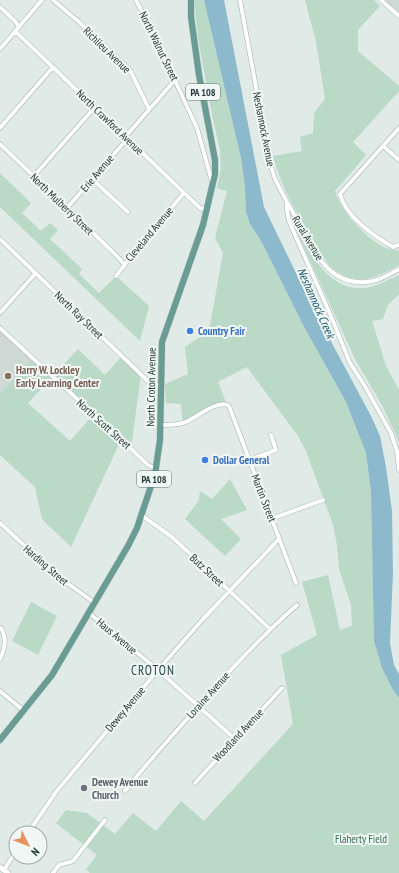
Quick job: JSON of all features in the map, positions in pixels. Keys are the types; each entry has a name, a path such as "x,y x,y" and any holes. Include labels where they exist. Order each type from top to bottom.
{"main road":[{"name":"North Croton Avenue","path":"0,740 52,675 132,539 156,469 160,425 161,350 164,334 200,235 215,174 215,160 199,75 190,0"}],"street":[{"path":"0,49 42,0"},
{"name":"Richlieu Avenue","path":"53,0 79,22 130,70 149,109"},
{"name":"North Walnut Street","path":"136,0 199,132 213,183"},
{"name":"Neshannock Avenue","path":"240,0 270,164 275,179 287,202 289,223 348,357 391,433 397,451 399,470"},
{"path":"384,1 399,16"},
{"name":"North Crawford Avenue","path":"0,7 15,21 17,29 53,67 200,208 207,210"},
{"path":"0,128 53,67"},
{"name":"Erie Avenue","path":"67,208 175,80"},
{"path":"33,176 95,107"},
{"path":"398,246 394,247 371,234 357,220 342,201 340,194 399,128"},
{"name":"North Mulberry Street","path":"0,144 124,264"},
{"path":"383,146 399,160"},
{"path":"92,179 128,212"},
{"name":"Cleveland Avenue","path":"116,276 124,264 184,193"},
{"name":"Rural Avenue","path":"287,202 315,253 327,269 333,274 347,280 361,282 377,280 399,269"},
{"name":"North Ray Street","path":"0,240 152,384 161,386"},
{"path":"0,313 35,274"},
{"name":"North Scott Street","path":"0,328 124,443 156,469"},
{"name":"Martin Street","path":"160,425 183,423 222,404 229,406 296,583"},
{"path":"249,460 276,450 271,436"},
{"path":"271,518 323,500"},
{"name":"Butz Street","path":"141,515 172,537 270,629"},
{"name":"Harding Street","path":"0,523 56,575 95,602"},
{"name":"Dewey Avenue","path":"33,825 56,792 158,670 203,618 279,539"},
{"name":"Loraine Avenue","path":"125,791 141,770 222,678 270,629 297,605"},
{"name":"Haus Avenue","path":"89,613 158,670 235,739"},
{"path":"0,659 5,638 1,628"},
{"name":"Woodland Avenue","path":"195,783 282,688"},
{"path":"0,691 24,711"},
{"path":"53,873 59,865 72,861 105,820"}],"shaded area":[{"path":"386,0 399,0 399,16 384,2"},
{"name":"Harry W. Lockley Early Learning Center","path":"0,328 33,358 0,393"}],"green space":[{"name":"Flaherty Field","path":"194,0 204,0 241,158 245,187 246,212 250,224 261,241 303,325 346,402 366,453 371,492 374,641 382,668 393,690 399,698 399,873 90,873 86,869 97,855 56,823 66,810 87,813 115,834 133,813 156,831 181,801 204,821 293,724 281,655 317,635 302,582 328,575 340,630 352,626 351,605 339,569 337,545 333,525 306,451 298,436 247,367 218,382 227,405 222,404 183,423 181,404 166,403 165,384 188,374 185,347 209,331 223,253 215,238 227,191 217,188 221,169 220,150 198,38"},
{"path":"305,0 374,0 380,6 358,30 358,51 399,86 399,91 353,142 366,155 335,191 338,199 351,220 361,230 381,245 390,249 399,250 399,265 382,274 369,278 357,279 347,277 336,271 327,262 291,202 276,168 273,156 302,151 300,137 313,133 314,113 325,99 316,42"},
{"path":"0,173 31,203 22,213 41,231 50,223 58,230 50,239 82,269 79,274 99,293 116,276 149,306 140,341 0,207"},
{"path":"291,219 312,256 321,268 331,278 343,285 356,288 371,287 399,275 399,294 388,305 383,319 372,321 386,366 399,390 399,442 383,407 355,359"},
{"path":"78,349 105,375 122,356 141,374 131,449 121,440 71,547 42,519 35,487 0,455 0,393 33,358 52,377","holes":["52,377 93,415 70,441 28,403"]},
{"path":"230,479 247,510 221,519 241,539 225,556 185,519 199,500 200,491 212,499"},
{"path":"31,602 57,616 38,655 12,641"}],"water":[{"path":"204,0 224,0 264,207 312,306 371,416 380,436 392,511 393,572 390,643 394,665 399,674 399,698 393,690 382,668 374,641 371,492 366,453 346,402 303,325 261,241 250,224 246,212 245,187 241,158"}],"place":[{"name":"Country Fair","path":"190,331"},
{"name":"Harry W. Lockley Early Learning Center","path":"8,376"},
{"name":"Dollar General","path":"205,460"},
{"name":"Dewey Avenue Church","path":"84,788"}],"district":[{"name":"CROTON","path":"153,670"}],"water label":[{"name":"Neshannock Creek","path":"316,303"}]}
